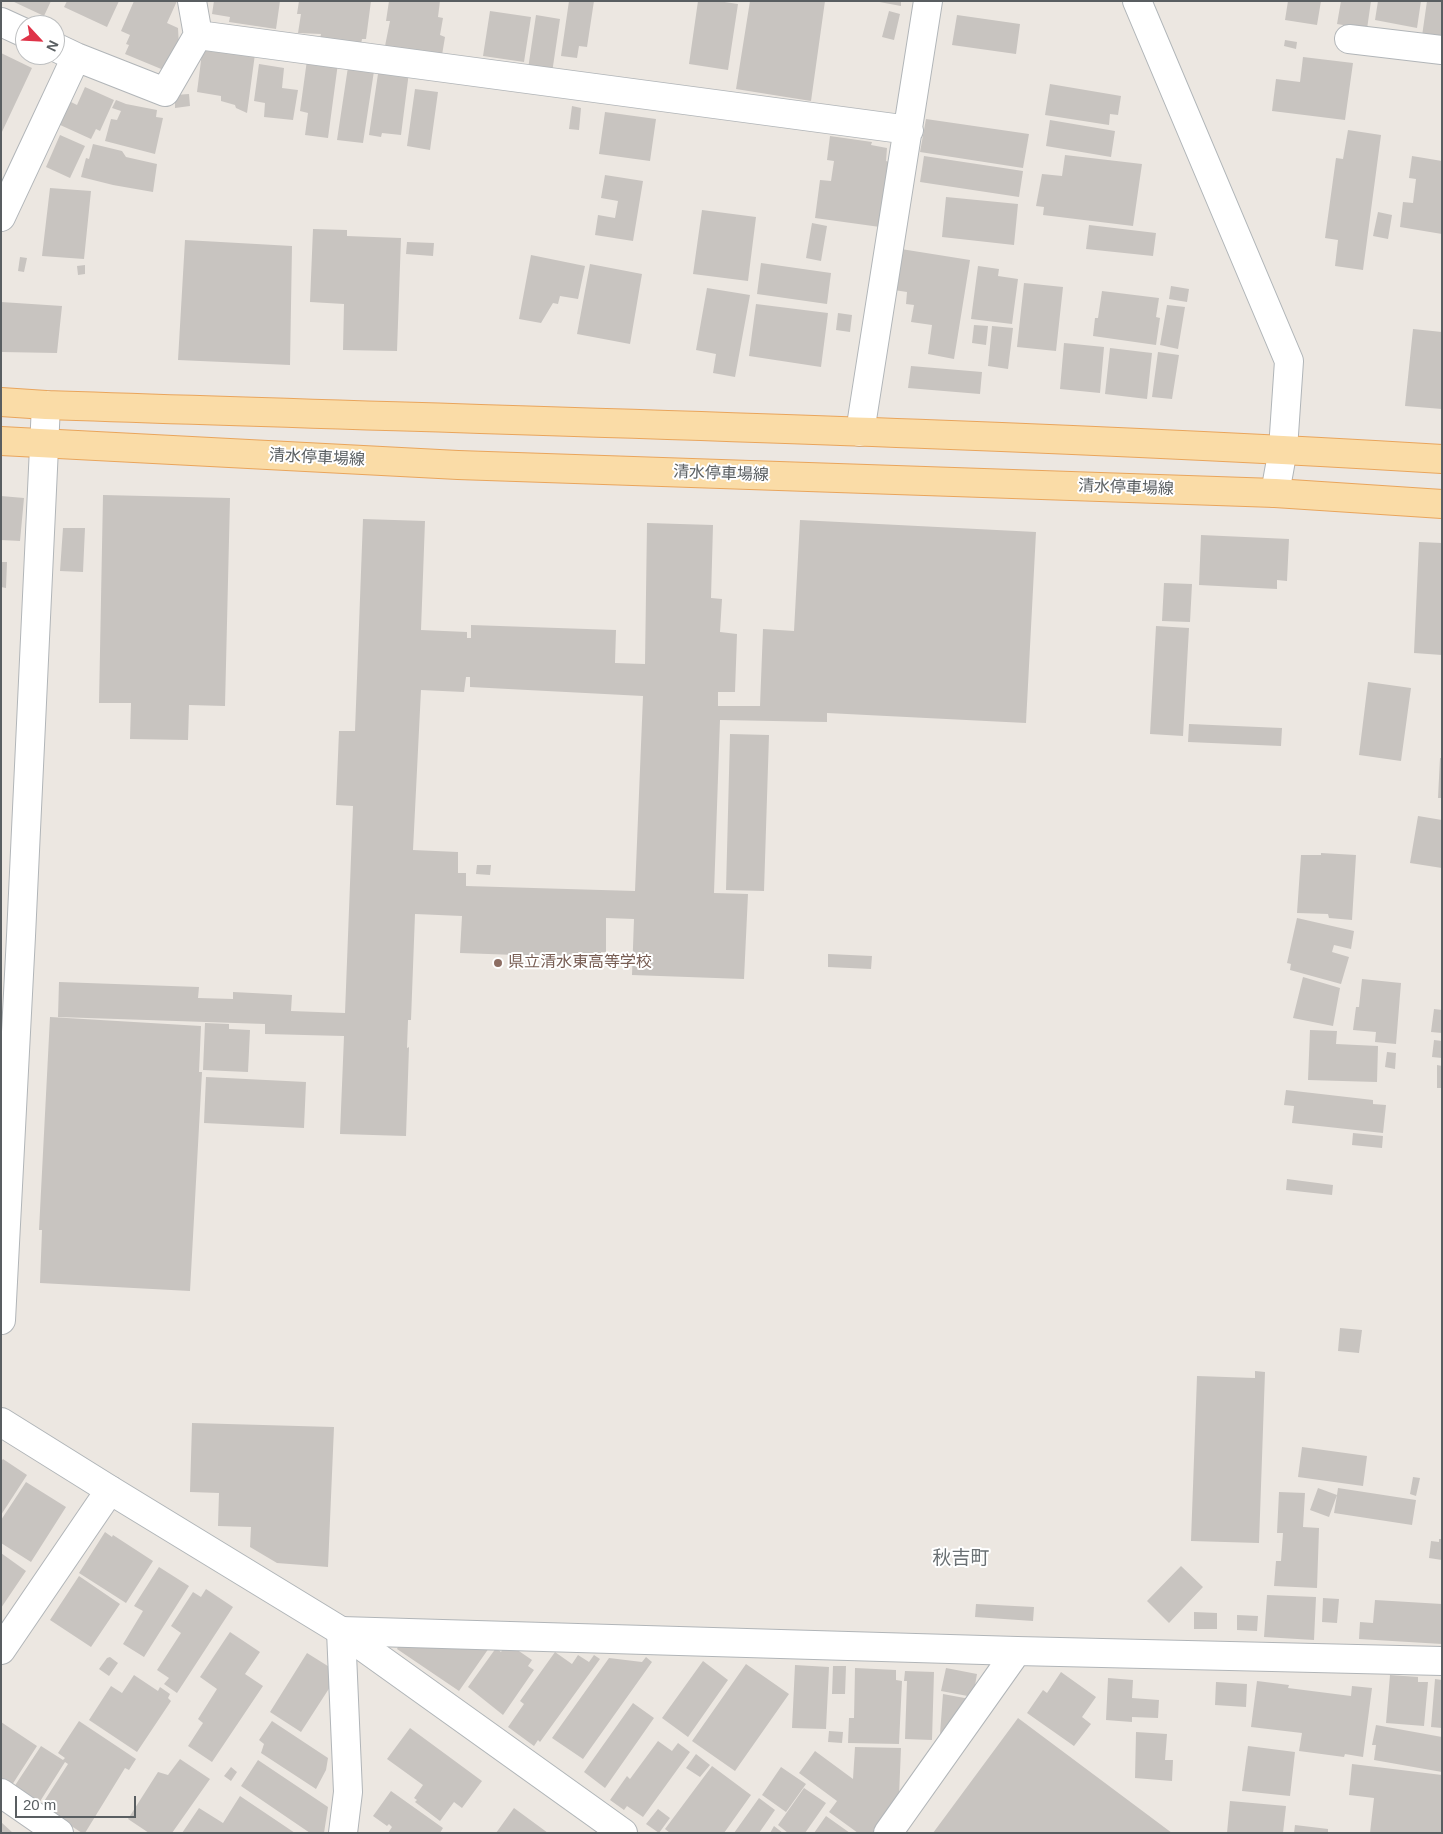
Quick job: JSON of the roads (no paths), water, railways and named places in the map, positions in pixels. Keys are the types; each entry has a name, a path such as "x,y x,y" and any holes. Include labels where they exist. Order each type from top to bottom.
{"main road":[{"path":"1,402 860,432 1283,449 1442,459"},
{"name":"清水停車場線","path":"1,441 458,465 1275,494 1442,504"}],"street":[{"path":"1,216 66,52 164,92 198,35 192,1"},
{"path":"860,432 928,1"},
{"path":"1137,1 1289,361 1283,449 1275,494"},
{"path":"1,22 15,28"},
{"path":"198,35 909,130"},
{"path":"1349,39 1442,50"},
{"path":"1,1320 11,931 45,444 46,405"},
{"path":"1,1422 341,1631 623,1833"},
{"path":"1,1650 110,1490"},
{"path":"341,1631 1018,1651 1442,1661"},
{"path":"341,1631 348,1792 343,1833"},
{"path":"888,1833 1018,1651"},
{"path":"1,1793 59,1833"}],"place":[{"name":"県立清水東高等学校","path":"498,963"}],"district":[{"name":"秋吉町","path":"961,1559"}]}
